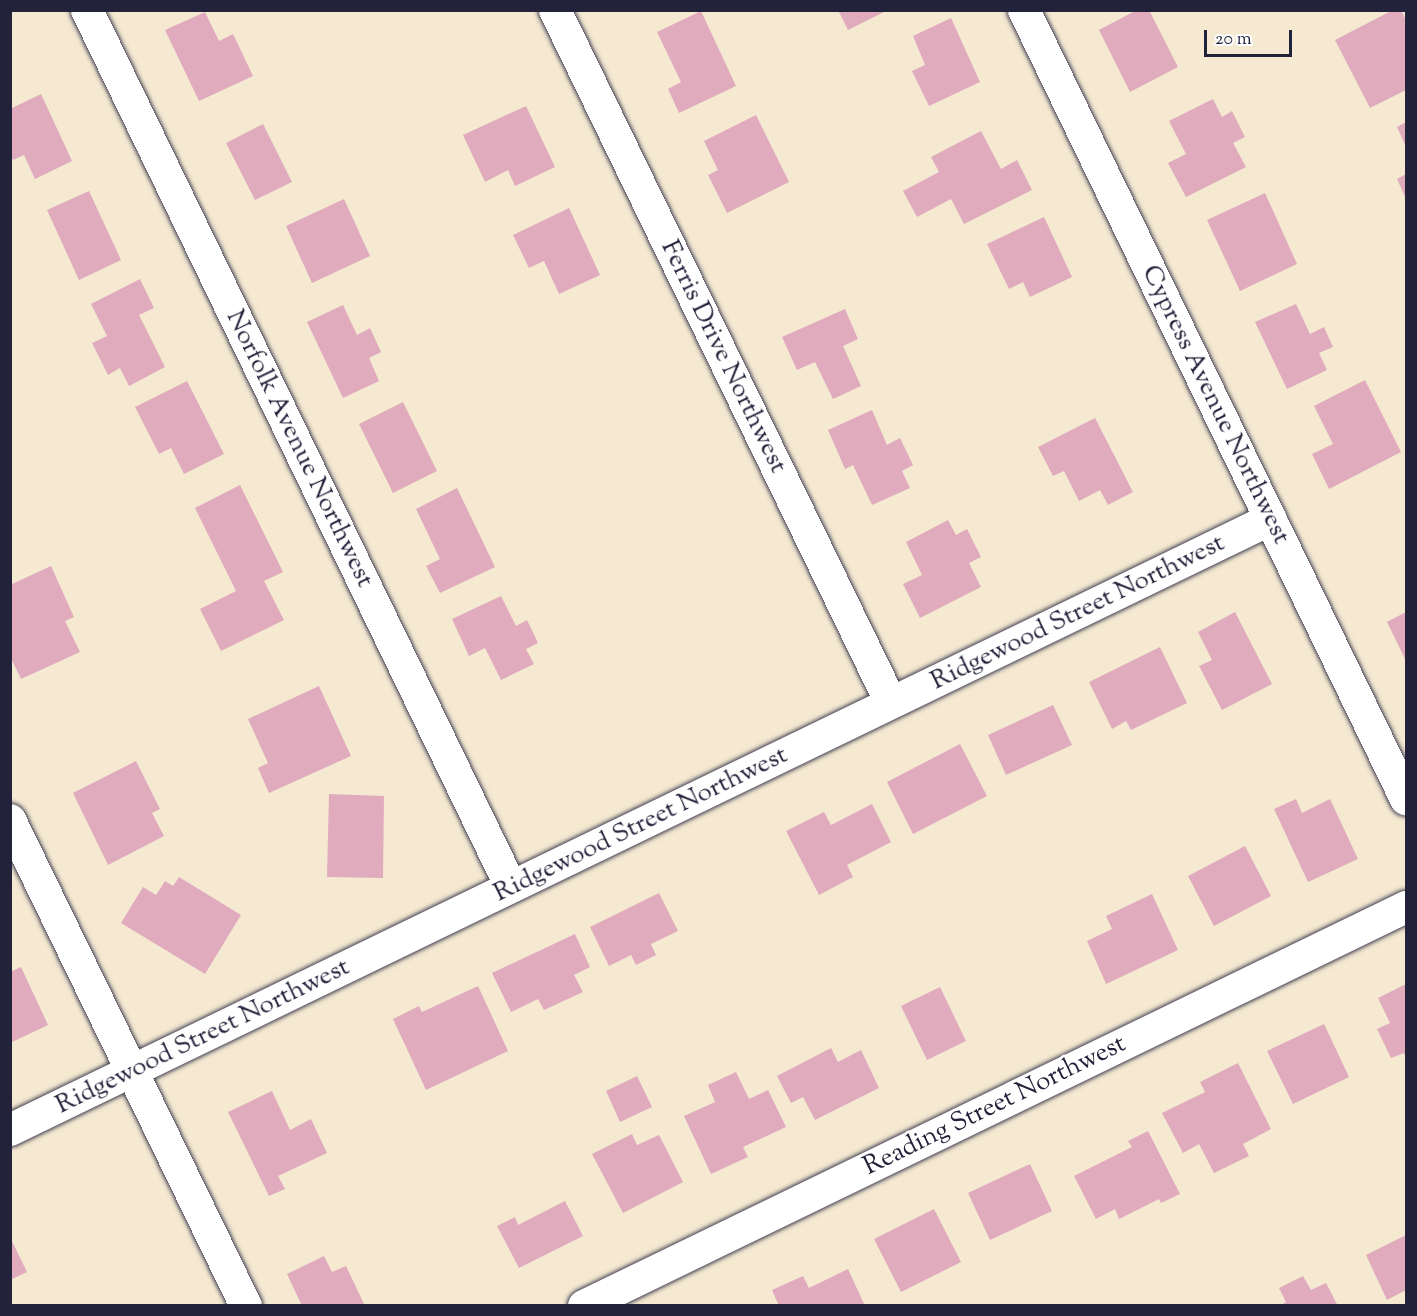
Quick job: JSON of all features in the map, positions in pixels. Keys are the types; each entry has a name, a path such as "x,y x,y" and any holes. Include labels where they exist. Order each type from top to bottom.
{"street":[{"name":"Norfolk Avenue Northwest","path":"87,10 512,887"},
{"name":"Ferris Drive Northwest","path":"555,10 891,703"},
{"name":"Cypress Avenue Northwest","path":"1024,10 1407,799"},
{"name":"Ridgewood Street Northwest","path":"10,1130 1271,519"},
{"path":"10,820 246,1305"},
{"name":"Reading Street Northwest","path":"584,1305 1407,907"}],"building":[{"path":"838,10 888,10 848,30"},
{"path":"1137,10 1149,10 1178,67 1130,92 1099,30"},
{"path":"1393,10 1401,10 1406,20 1406,90 1370,108 1335,40"},
{"path":"701,11 736,86 679,113 668,89 681,82 657,32"},
{"path":"205,12 219,41 233,34 253,76 199,101 165,30"},
{"path":"951,18 980,82 929,106 912,71 925,65 913,36"},
{"path":"41,94 72,161 35,179 24,155 13,160 10,154 10,109"},
{"path":"1213,99 1222,117 1232,111 1245,137 1233,143 1246,167 1186,197 1168,163 1186,154 1169,121"},
{"path":"526,106 555,167 515,186 508,170 485,182 463,135"},
{"path":"756,115 789,182 727,213 708,175 718,170 704,141"},
{"path":"1406,122 1406,147 1397,127"},
{"path":"263,124 292,182 255,200 226,143"},
{"path":"981,131 1001,169 1017,160 1032,190 964,224 951,199 917,217 903,191 939,172 931,157"},
{"path":"1406,174 1406,199 1397,179"},
{"path":"89,191 121,260 79,280 47,210"},
{"path":"1265,193 1297,264 1240,291 1207,220"},
{"path":"344,199 370,256 312,283 286,226"},
{"path":"569,208 600,275 559,294 544,261 529,268 513,235"},
{"path":"1044,217 1072,277 1030,297 1023,282 1009,289 987,244"},
{"path":"140,279 154,308 139,315 165,367 129,386 120,368 108,375 92,343 107,336 91,304"},
{"path":"1296,304 1310,334 1324,327 1333,347 1319,353 1327,370 1287,389 1255,322"},
{"path":"343,305 357,335 370,328 381,352 369,358 379,381 343,398 307,322"},
{"path":"845,309 858,339 843,346 861,386 833,399 815,362 797,370 782,337"},
{"path":"1365,380 1401,452 1329,489 1312,454 1333,444 1314,406"},
{"path":"187,381 224,454 184,474 171,448 159,454 135,407"},
{"path":"403,402 437,471 393,493 359,424"},
{"path":"872,410 887,445 900,438 913,465 902,471 910,488 872,505 853,465 845,469 828,430"},
{"path":"1095,418 1133,492 1108,505 1100,490 1079,501 1064,471 1053,476 1038,447"},
{"path":"240,485 283,572 264,581 284,620 221,651 200,609 236,591 195,508"},
{"path":"457,488 495,567 440,593 426,566 440,559 416,509"},
{"path":"948,520 956,535 967,529 981,557 969,563 981,587 920,618 903,584 922,575 906,542"},
{"path":"51,566 74,617 65,621 80,652 21,679 10,656 10,585"},
{"path":"501,596 516,626 527,620 538,643 526,649 534,664 501,680 485,648 469,656 452,619"},
{"path":"1235,612 1272,684 1222,710 1199,666 1212,660 1198,632"},
{"path":"1406,612 1406,661 1387,622"},
{"path":"1160,647 1187,703 1131,730 1126,721 1112,729 1089,682"},
{"path":"319,686 351,756 269,793 258,768 268,763 248,719"},
{"path":"1053,705 1072,745 1006,775 988,735"},
{"path":"960,744 987,796 913,834 887,782"},
{"path":"136,761 160,809 152,813 164,836 108,865 73,793"},
{"path":"329,794 384,796 383,878 327,877"},
{"path":"1296,799 1302,813 1330,799 1358,859 1308,882 1274,809"},
{"path":"872,804 891,842 847,865 853,877 819,895 786,831 824,812 831,825"},
{"path":"1245,846 1271,896 1214,926 1188,876"},
{"path":"179,877 241,915 205,974 121,923 143,887 156,895 165,881 173,886"},
{"path":"659,893 678,931 651,944 656,955 636,965 631,955 609,966 590,927"},
{"path":"1152,894 1178,950 1106,984 1087,941 1112,929 1106,916"},
{"path":"575,934 590,967 574,975 583,992 544,1010 538,999 511,1012 492,973"},
{"path":"21,967 48,1025 10,1043 10,972"},
{"path":"1406,984 1406,1059 1404,1053 1391,1058 1377,1029 1390,1023 1378,998"},
{"path":"478,986 508,1051 426,1090 393,1019 419,1006 422,1012"},
{"path":"940,987 966,1041 927,1060 901,1006"},
{"path":"1324,1024 1349,1077 1293,1104 1267,1051"},
{"path":"831,1048 838,1062 861,1050 879,1088 815,1120 803,1097 791,1103 777,1076"},
{"path":"1238,1063 1271,1129 1243,1144 1249,1156 1214,1173 1199,1144 1183,1153 1162,1113 1205,1092 1200,1082"},
{"path":"736,1072 749,1099 768,1090 786,1127 743,1147 748,1157 711,1174 684,1116 715,1102 708,1085"},
{"path":"637,1076 652,1107 620,1122 606,1091"},
{"path":"272,1091 290,1130 311,1119 327,1153 278,1176 285,1189 269,1196 228,1112"},
{"path":"1148,1131 1180,1194 1161,1203 1159,1199 1119,1219 1115,1209 1096,1219 1074,1176 1132,1147 1128,1141"},
{"path":"632,1134 637,1145 659,1135 683,1182 623,1213 592,1154"},
{"path":"1030,1164 1052,1211 990,1240 968,1193"},
{"path":"565,1201 583,1236 519,1268 497,1226 515,1217 518,1225"},
{"path":"934,1209 961,1262 901,1292 874,1239"},
{"path":"1406,1235 1406,1290 1387,1300 1366,1255"},
{"path":"10,1237 27,1272 10,1280"},
{"path":"324,1256 332,1272 346,1266 365,1306 302,1306 287,1274"},
{"path":"848,1269 865,1306 779,1306 772,1290 803,1276 809,1288"},
{"path":"1303,1276 1311,1290 1326,1283 1338,1306 1280,1306 1286,1302 1279,1288"}]}
